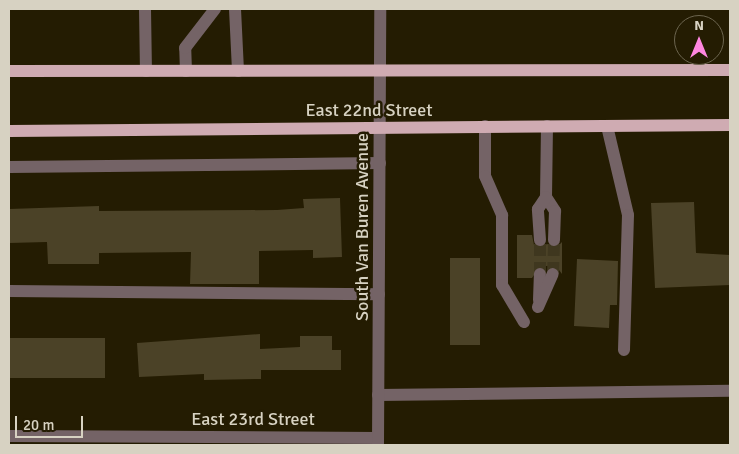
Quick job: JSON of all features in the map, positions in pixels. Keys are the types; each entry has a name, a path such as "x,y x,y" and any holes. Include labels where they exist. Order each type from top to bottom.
{"main road":[{"path":"9,71 730,70"},
{"name":"East 22nd Street","path":"9,131 730,125"}],"street":[{"path":"144,9 146,71"},
{"path":"186,71 185,48 215,9"},
{"path":"236,9 238,71"},
{"name":"South Van Buren Avenue","path":"378,441 380,127 378,71 380,9"},
{"path":"485,126 485,176 502,215 502,285 524,322"},
{"path":"540,240 538,209 546,197 547,126"},
{"path":"607,126 626,196 629,229 624,350"},
{"path":"9,167 380,163"},
{"path":"546,197 555,211 554,240"},
{"path":"540,274 538,307 554,274"},
{"path":"9,291 379,294"},
{"path":"378,395 730,391"},
{"name":"East 23rd Street","path":"9,436 378,441"}],"building":[{"path":"340,198 342,257 313,258 313,250 259,251 259,284 190,284 191,252 99,253 99,264 48,264 47,242 9,243 9,209 99,206 99,211 277,210 304,208 303,199"},
{"path":"694,202 696,253 730,255 730,285 655,288 651,203"},
{"path":"517,235 532,235 534,245 540,248 547,244 557,247 562,242 562,274 556,266 540,266 532,278 517,278"},
{"path":"450,258 480,258 480,345 450,345"},
{"path":"577,259 618,261 617,305 610,305 609,328 574,326"},
{"path":"260,334 260,349 300,347 300,336 332,336 332,350 341,350 341,370 261,370 261,379 204,380 204,374 139,377 137,343"},
{"path":"9,338 105,338 105,378 9,378"}],"tunnel":[{"path":"540,240 540,274"},
{"path":"553,274 554,240"}]}
